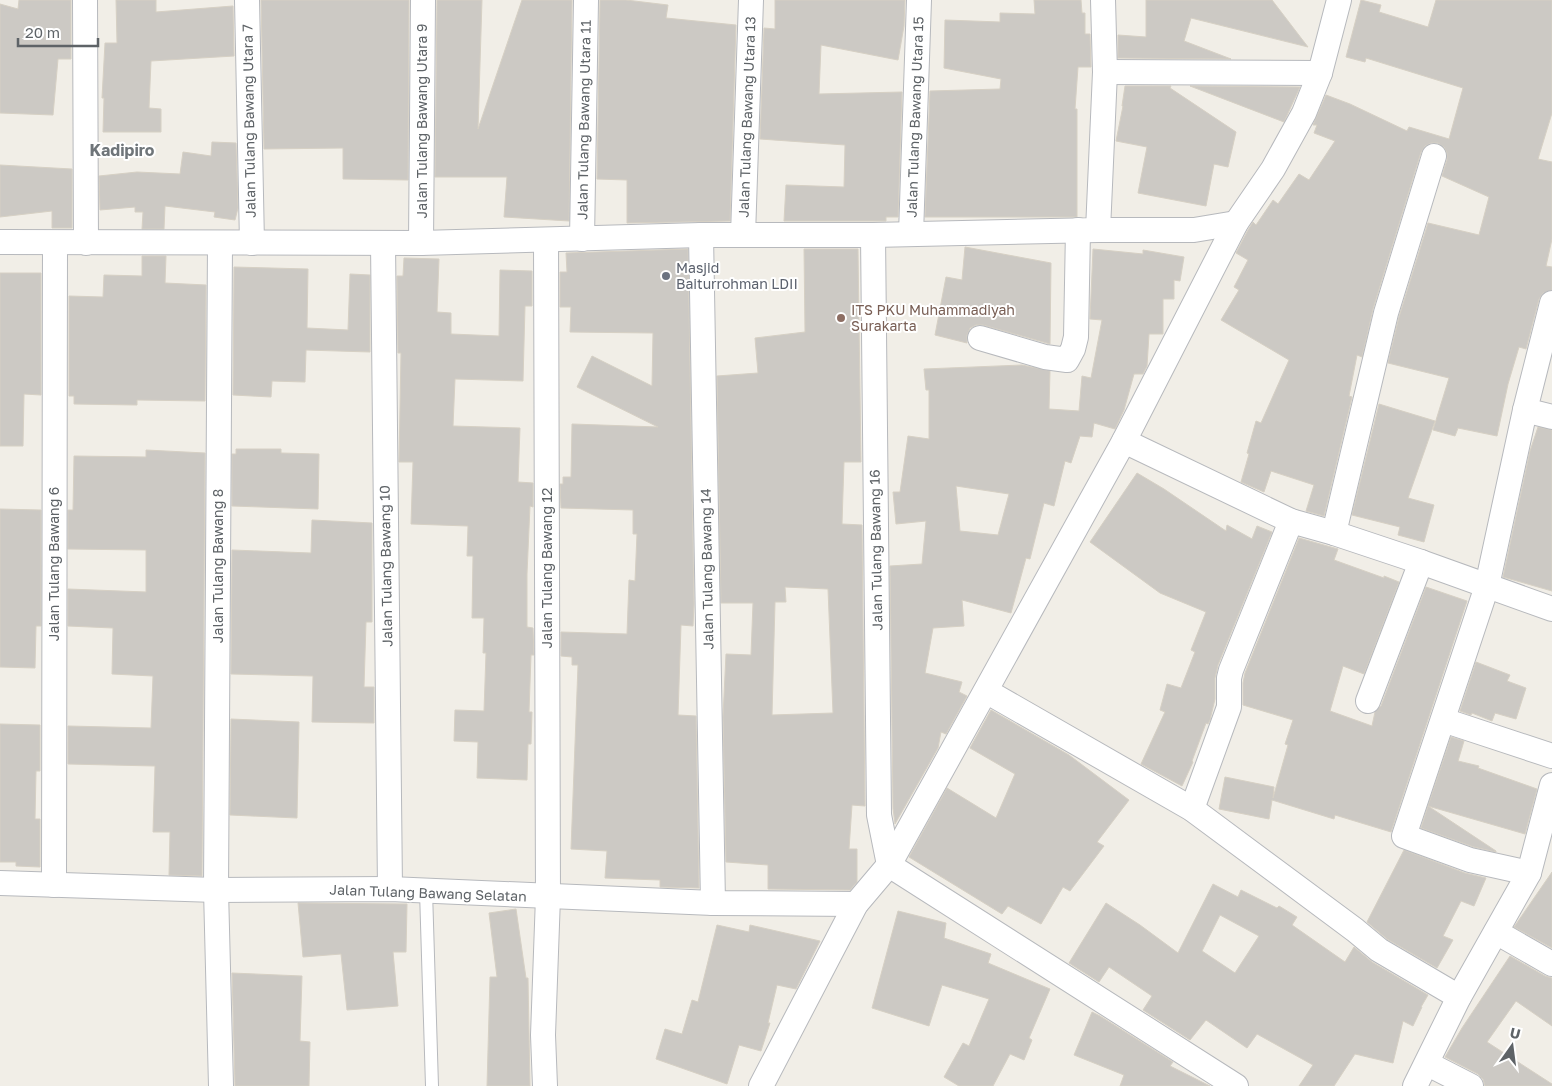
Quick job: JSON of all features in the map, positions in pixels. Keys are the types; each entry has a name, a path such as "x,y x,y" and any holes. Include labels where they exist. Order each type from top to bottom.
{"street":[{"path":"85,0 86,242"},
{"name":"Jalan Tulang Bawang Utara 7","path":"247,0 252,243"},
{"name":"Jalan Tulang Bawang Utara 9","path":"422,243 423,0"},
{"name":"Jalan Tulang Bawang Utara 11","path":"582,239 586,0"},
{"name":"Jalan Tulang Bawang Utara 13","path":"743,234 751,0"},
{"name":"Jalan Tulang Bawang Utara 15","path":"911,234 919,0"},
{"path":"980,338 1045,357 1075,361 1073,349 1105,72 1103,0"},
{"path":"761,1086 856,904 889,865 986,692 1124,441 1236,223 1273,169 1304,113 1320,73 1339,0"},
{"path":"1105,72 1320,73"},
{"path":"1334,533 1386,313 1434,156"},
{"path":"0,242 422,243 743,234 872,235 1088,230 1194,230 1236,223"},
{"name":"Jalan Tulang Bawang 14","path":"701,235 713,903"},
{"name":"Jalan Tulang Bawang 16","path":"872,235 879,815 889,865"},
{"name":"Jalan Tulang Bawang 12","path":"545,1086 543,1035 548,896 546,240"},
{"name":"Jalan Tulang Bawang 6","path":"54,885 55,242"},
{"name":"Jalan Tulang Bawang 8","path":"220,243 216,890 221,1086"},
{"name":"Jalan Tulang Bawang 10","path":"383,243 390,889"},
{"path":"1529,873 1470,860 1404,836 1487,586 1525,410 1545,362 1552,303"},
{"path":"1525,410 1552,417"},
{"path":"1124,441 1291,521 1421,562 1552,609"},
{"path":"1192,809 1229,707 1229,678 1231,670 1291,521"},
{"path":"1368,700 1421,562"},
{"path":"986,692 1192,809 1348,924 1379,950 1460,998"},
{"path":"1443,720 1552,756"},
{"path":"1416,1086 1460,998 1529,873 1552,785"},
{"path":"889,865 1236,1086"},
{"name":"Jalan Tulang Bawang Selatan","path":"0,883 216,890 390,889 713,903 856,904"},
{"path":"1496,932 1552,964"},
{"path":"1428,1064 1471,1086"}],"lane":[{"path":"426,891 432,1086"}],"building":[{"path":"19,0 71,0 71,59 58,59 53,115 0,113 0,4 18,9"},
{"path":"116,0 156,0 156,12 233,6 234,56 151,61 149,108 161,109 161,132 103,132 104,98 102,98 105,43 117,43"},
{"path":"261,0 409,0 408,180 343,179 343,148 264,149"},
{"path":"437,0 482,0 478,129 522,0 572,0 569,221 504,217 507,177 435,177"},
{"path":"600,0 626,0 668,5 666,18 736,25 730,221 627,223 627,180 597,179"},
{"path":"775,0 905,0 904,26 898,60 821,45 819,94 902,92 898,217 886,217 886,221 784,221 786,185 844,187 845,145 760,139 764,28 775,29"},
{"path":"1034,0 1081,0 1082,13 1085,13 1085,34 1090,34 1091,67 1078,67 1075,109 1077,109 1077,217 925,217 930,91 1000,89 1001,79 944,68 945,20 1000,22 1000,13 1035,14"},
{"path":"1146,0 1272,0 1308,47 1191,18 1184,41 1231,59 1118,58 1118,35 1146,37"},
{"path":"1361,0 1381,5 1379,12 1428,27 1436,0 1552,0 1552,113 1538,159 1552,162 1552,239 1546,266 1552,267 1552,290 1543,293 1539,299 1526,349 1519,347 1508,384 1497,436 1458,428 1455,436 1433,430 1449,378 1388,363 1399,317 1428,223 1479,235 1489,197 1442,176 1447,160 1447,153 1444,147 1438,143 1431,143 1425,146 1421,152 1373,309 1362,357 1357,355 1349,396 1352,397 1324,516 1306,511 1314,485 1271,471 1264,492 1241,482 1256,421 1261,423 1289,360 1221,320 1239,290 1234,287 1248,260 1236,253 1253,222 1256,225 1273,200 1278,204 1299,174 1309,180 1335,141 1314,133 1317,125 1313,125 1326,95 1350,104 1407,131 1409,127 1449,139 1463,88 1366,58 1365,62 1346,57"},
{"path":"1125,86 1171,86 1170,88 1236,132 1228,167 1214,164 1206,206 1138,193 1147,147 1116,141"},
{"path":"1190,86 1300,87 1284,122"},
{"path":"212,142 236,143 238,208 235,220 214,217 215,212 165,206 164,229 142,229 143,212 135,212 135,207 100,210 99,176 137,172 180,174 183,152 211,156"},
{"path":"0,165 72,169 72,228 52,228 52,211 0,217"},
{"path":"965,247 1051,263 1050,344 983,325 976,325 970,328 967,335 967,343 935,335 946,277 962,280"},
{"path":"688,249 694,604 693,626 681,625 678,715 696,716 699,888 660,887 660,880 605,878 607,851 571,849 578,665 572,665 572,657 561,656 561,632 627,634 629,580 635,581 637,534 633,534 633,510 561,508 560,484 563,484 563,477 571,477 572,424 658,427 577,387 592,356 652,386 653,333 570,332 571,307 560,307 560,272 567,272 566,253"},
{"path":"804,249 858,249 861,462 844,462 842,524 862,525 865,806 852,805 849,849 857,849 857,882 850,890 768,889 768,865 726,862 723,717 726,654 751,655 753,603 721,603 717,376 758,373 755,338 805,332","holes":["785,587 828,589 833,713 772,715 775,602 786,602"]},
{"path":"1093,249 1143,254 1143,250 1184,257 1180,281 1174,280 1174,299 1163,299 1163,334 1149,334 1147,366 1143,374 1134,374 1124,410 1115,429 1094,423 1092,437 1080,436 1071,463 1065,461 1054,506 1044,503 1030,559 1026,558 1011,613 962,600 964,626 933,628 925,673 962,682 959,692 967,696 946,734 941,732 938,748 895,824 893,808 890,566 922,564 926,521 896,524 893,492 900,492 908,436 929,439 929,390 926,390 924,369 1022,365 1050,371 1049,409 1079,411 1082,376 1091,378 1102,320 1090,319","holes":["956,486 1009,494 998,535 960,531"]},
{"path":"142,256 166,256 165,283 206,285 205,401 137,400 137,405 74,404 74,396 69,396 69,296 103,297 104,275 142,276"},
{"path":"404,258 439,259 437,312 451,313 451,334 499,336 500,270 532,271 532,306 525,306 523,381 455,379 453,426 520,428 518,482 533,483 533,507 530,506 527,574 527,627 533,628 534,655 531,655 529,712 532,712 531,744 528,744 527,780 477,778 478,742 454,741 455,710 484,711 486,653 483,653 484,618 472,618 473,556 467,556 468,526 411,524 413,462 399,462 401,353 398,353 397,276 403,276"},
{"path":"234,267 308,269 307,328 348,330 350,274 370,275 370,352 306,350 305,382 272,381 271,397 233,395"},
{"path":"0,273 41,273 41,395 24,394 23,446 0,446"},
{"path":"1379,404 1435,421 1408,498 1434,505 1424,542 1398,535 1400,527 1352,515"},
{"path":"1538,427 1552,430 1552,591 1503,577 1530,451"},
{"path":"236,449 281,449 281,453 319,454 318,509 232,506 232,454 236,454"},
{"path":"146,450 205,453 202,876 169,875 170,832 153,832 155,766 68,764 68,726 151,728 153,676 112,674 113,628 68,626 68,589 146,592 146,550 68,549 68,510 73,510 74,456 146,457"},
{"path":"1137,473 1226,531 1227,525 1252,539 1257,526 1272,532 1218,665 1215,678 1215,699 1210,720 1208,724 1206,723 1193,762 1182,786 1141,764 1165,712 1160,710 1167,684 1181,688 1195,652 1191,650 1206,612 1160,593 1090,542"},
{"path":"0,509 41,510 41,626 36,626 35,668 0,667"},
{"path":"312,520 372,523 372,622 366,622 364,687 374,687 374,723 312,722 313,676 231,674 232,550 311,553"},
{"path":"1299,538 1338,549 1334,560 1399,582 1364,674 1343,666 1330,711 1372,726 1375,712 1381,706 1426,587 1467,601 1391,832 1335,815 1334,819 1272,800 1269,819 1219,809 1225,777 1274,787 1273,798 1288,745 1285,744 1293,720 1243,705 1243,683 1245,673"},
{"path":"1476,662 1510,675 1507,681 1526,688 1516,719 1495,713 1492,721 1472,713 1471,715 1460,711"},
{"path":"991,710 1069,755 1129,800 1097,842 1104,846 1070,891 1063,887 1041,924 1008,906 1002,914 909,857 947,788 996,818 1015,774 970,748"},
{"path":"231,719 299,722 297,818 230,815"},
{"path":"0,724 40,725 40,771 36,771 35,819 40,819 40,867 16,866 16,862 0,862"},
{"path":"1451,737 1464,741 1458,761 1479,766 1478,768 1537,789 1525,834 1428,806"},
{"path":"1428,806 1496,852 1474,847 1421,828"},
{"path":"1404,850 1465,873 1486,878 1474,906 1461,901 1443,936 1453,940 1437,968 1387,939 1367,922"},
{"path":"1552,872 1552,948 1514,927"},
{"path":"1213,884 1238,897 1241,890 1277,908 1279,906 1297,917 1292,925 1345,962 1354,947 1372,962 1428,995 1413,1026 1403,1021 1393,1063 1355,1054 1334,1086 1299,1086 1313,1065 1257,1034 1247,1048 1206,1020 1190,1040 1143,1010 1152,996 1109,967 1099,982 1069,963 1106,903 1178,953","holes":["1220,915 1259,936 1235,973 1202,951"]},
{"path":"298,903 407,904 406,952 393,952 398,1006 347,1010 341,954 303,957"},
{"path":"516,909 526,978 528,978 530,1086 487,1086 490,977 497,977 489,913"},
{"path":"898,911 946,923 944,938 991,954 988,963 1050,989 1029,1038 1032,1040 1024,1060 1010,1054 993,1086 959,1086 944,1077 963,1043 969,1046 989,999 942,985 929,1026 872,1008"},
{"path":"717,925 749,932 750,925 820,941 796,989 777,985 768,1023 770,1023 761,1051 739,1045 727,1084 656,1059 665,1029 682,1034 692,1000 698,1002"},
{"path":"1510,956 1552,978 1552,1026 1516,1001 1487,1042 1552,1084 1552,1086 1485,1086 1483,1079 1478,1074 1445,1057"},
{"path":"232,973 302,976 300,1041 310,1042 309,1086 235,1086"},
{"path":"1092,1012 1173,1062 1170,1066 1210,1086 1120,1086 1124,1075 1074,1055"}],"place":[{"name":"Masjid Baiturrohman LDII","path":"666,276"},
{"name":"ITS PKU Muhammadiyah Surakarta","path":"841,318"}],"district":[{"name":"Kadipiro","path":"122,150"}]}
